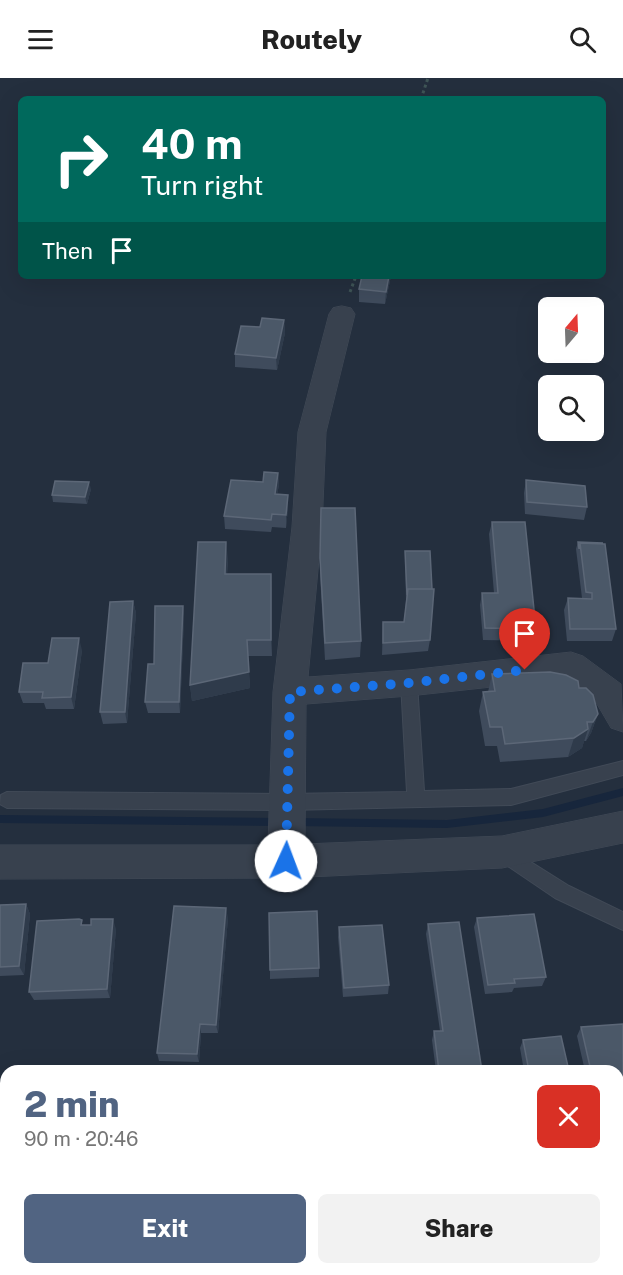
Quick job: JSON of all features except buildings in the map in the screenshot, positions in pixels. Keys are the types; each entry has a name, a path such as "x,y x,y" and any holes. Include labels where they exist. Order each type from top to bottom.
{"street":[{"path":"286,852 290,692 307,528 312,432 342,315"},
{"path":"290,692 409,683 571,665 609,694 623,718"},
{"path":"0,861 286,852 502,852 623,827"}],"lane":[{"path":"409,683 416,800"},
{"path":"7,800 287,802 511,797 623,768"},
{"path":"502,852 562,891 623,921"}],"path":[{"path":"422,96 428,78"}],"waterway":[{"path":"293,822 447,824 543,813 623,792"},
{"path":"0,819 279,822"}],"route":[{"path":"286,861 290,692 409,683 525,670"}]}
